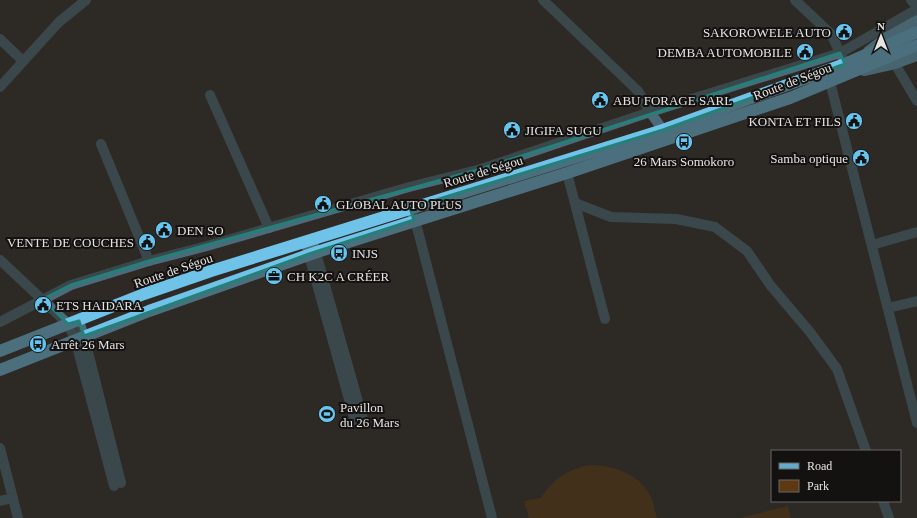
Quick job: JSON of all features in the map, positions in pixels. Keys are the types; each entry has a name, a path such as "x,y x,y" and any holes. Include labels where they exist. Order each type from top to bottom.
{"highway":[{"name":"Route de Ségou","path":"0,351 144,294 212,271 663,130 860,57 879,54 917,32"},
{"name":"Route de Ségou","path":"0,370 149,311 313,253 567,173 783,100 830,82 843,64 917,45"}],"main road":[{"name":"Route de Ségou","path":"860,57 885,38 917,20"},
{"name":"Route de Ségou","path":"843,64 895,64 917,56"}],"street":[{"path":"0,86 59,22 86,0"},
{"path":"543,0 638,91 650,112 663,130"},
{"path":"795,0 831,34 843,64"},
{"path":"911,0 917,6"},
{"path":"0,322 71,285 149,261 207,246 401,189 481,169 650,112 843,64 917,9"},
{"path":"0,39 23,61"},
{"path":"895,64 917,101"},
{"path":"830,82 917,423"},
{"path":"210,95 269,228"},
{"path":"101,144 149,261"},
{"path":"567,173 605,320"},
{"path":"575,203 610,217 676,220 714,227 747,251 771,286 810,332 837,369 866,450"},
{"path":"410,208 420,239 492,518"},
{"path":"872,245 917,232"},
{"path":"309,240 359,420"},
{"path":"0,260 43,299 73,322 80,338 118,485"},
{"path":"888,308 917,301"},
{"path":"0,448 18,518"},
{"path":"0,501 13,498"},
{"path":"883,502 889,518"}],"highlighted area":[{"path":"840,53 845,64 663,130 410,208 414,220 309,254 84,336 79,321 68,324 43,299 71,285 149,261 481,169"}],"green space":[{"path":"590,465 599,465 618,469 635,478 648,491 657,518 529,518 524,501 541,498 556,480 568,472"},
{"path":"788,506 791,518 740,518"}],"place":[{"name":"SAKOROWELE AUTO","path":"844,32"},
{"name":"DEMBA AUTOMOBILE","path":"805,52"},
{"name":"ABU FORAGE SARL","path":"600,100"},
{"name":"KONTA ET FILS","path":"854,121"},
{"name":"JIGIFA SUGU","path":"512,130"},
{"name":"26 Mars Somokoro","path":"684,142"},
{"name":"Samba optique","path":"861,158"},
{"name":"GLOBAL AUTO PLUS","path":"323,204"},
{"name":"DEN SO","path":"164,230"},
{"name":"VENTE DE COUCHES","path":"147,242"},
{"name":"INJS","path":"339,253"},
{"name":"CH K2C A CRÉER","path":"274,276"},
{"name":"ETS HAIDARA","path":"43,305"},
{"name":"Arrêt 26 Mars","path":"38,344"},
{"name":"Pavillon du 26 Mars","path":"327,414"}]}
